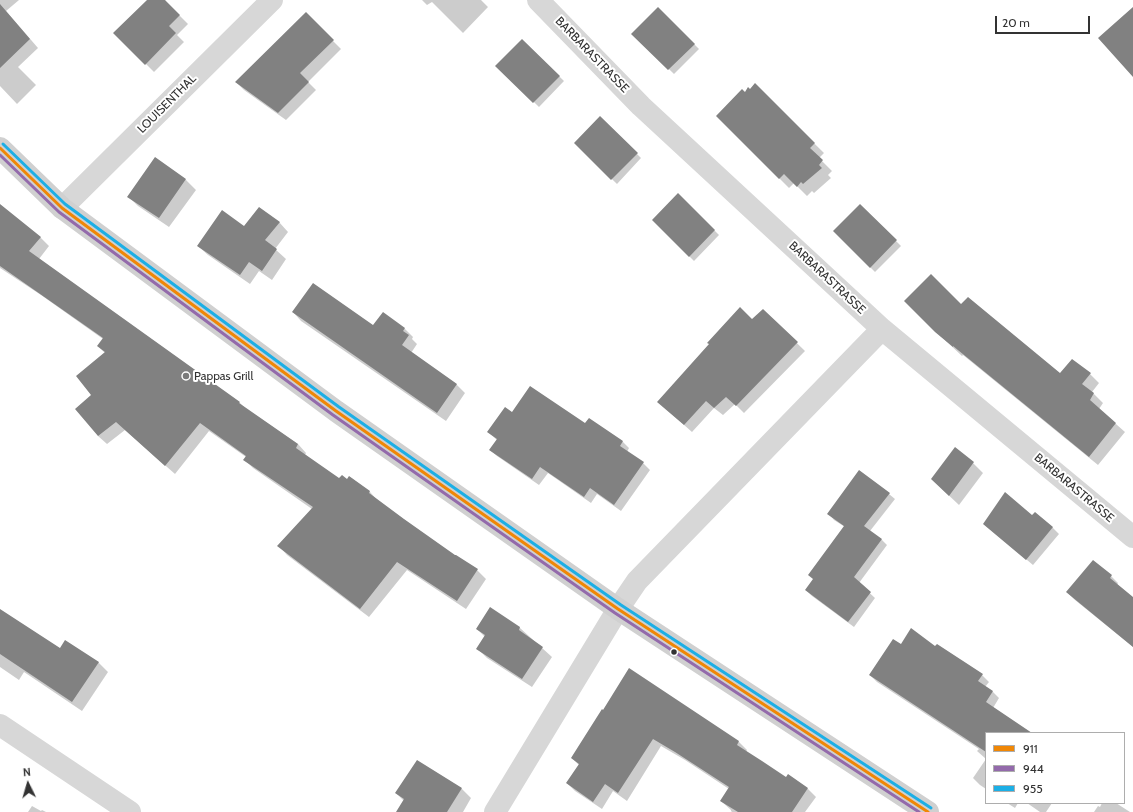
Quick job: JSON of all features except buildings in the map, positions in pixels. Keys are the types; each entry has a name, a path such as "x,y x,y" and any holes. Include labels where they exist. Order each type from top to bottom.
{"main road":[{"path":"0,148 62,208 336,411 618,609 928,812"}],"street":[{"name":"LOUISENTHAL","path":"62,208 272,0"},
{"name":"BARBARASTRASSE","path":"538,0 641,106 882,329 1133,537"},
{"path":"495,812 618,609 637,581 882,329"},
{"path":"0,725 130,812"}],"transit line":[{"name":"955","path":"3,144 65,204 339,407 621,605 931,808"},
{"name":"911","path":"0,148 62,208 336,411 618,609 928,812"},
{"name":"944","path":"0,155 59,212 333,415 615,613 919,812"}],"place":[{"name":"Pappas Grill","path":"186,376"}]}
